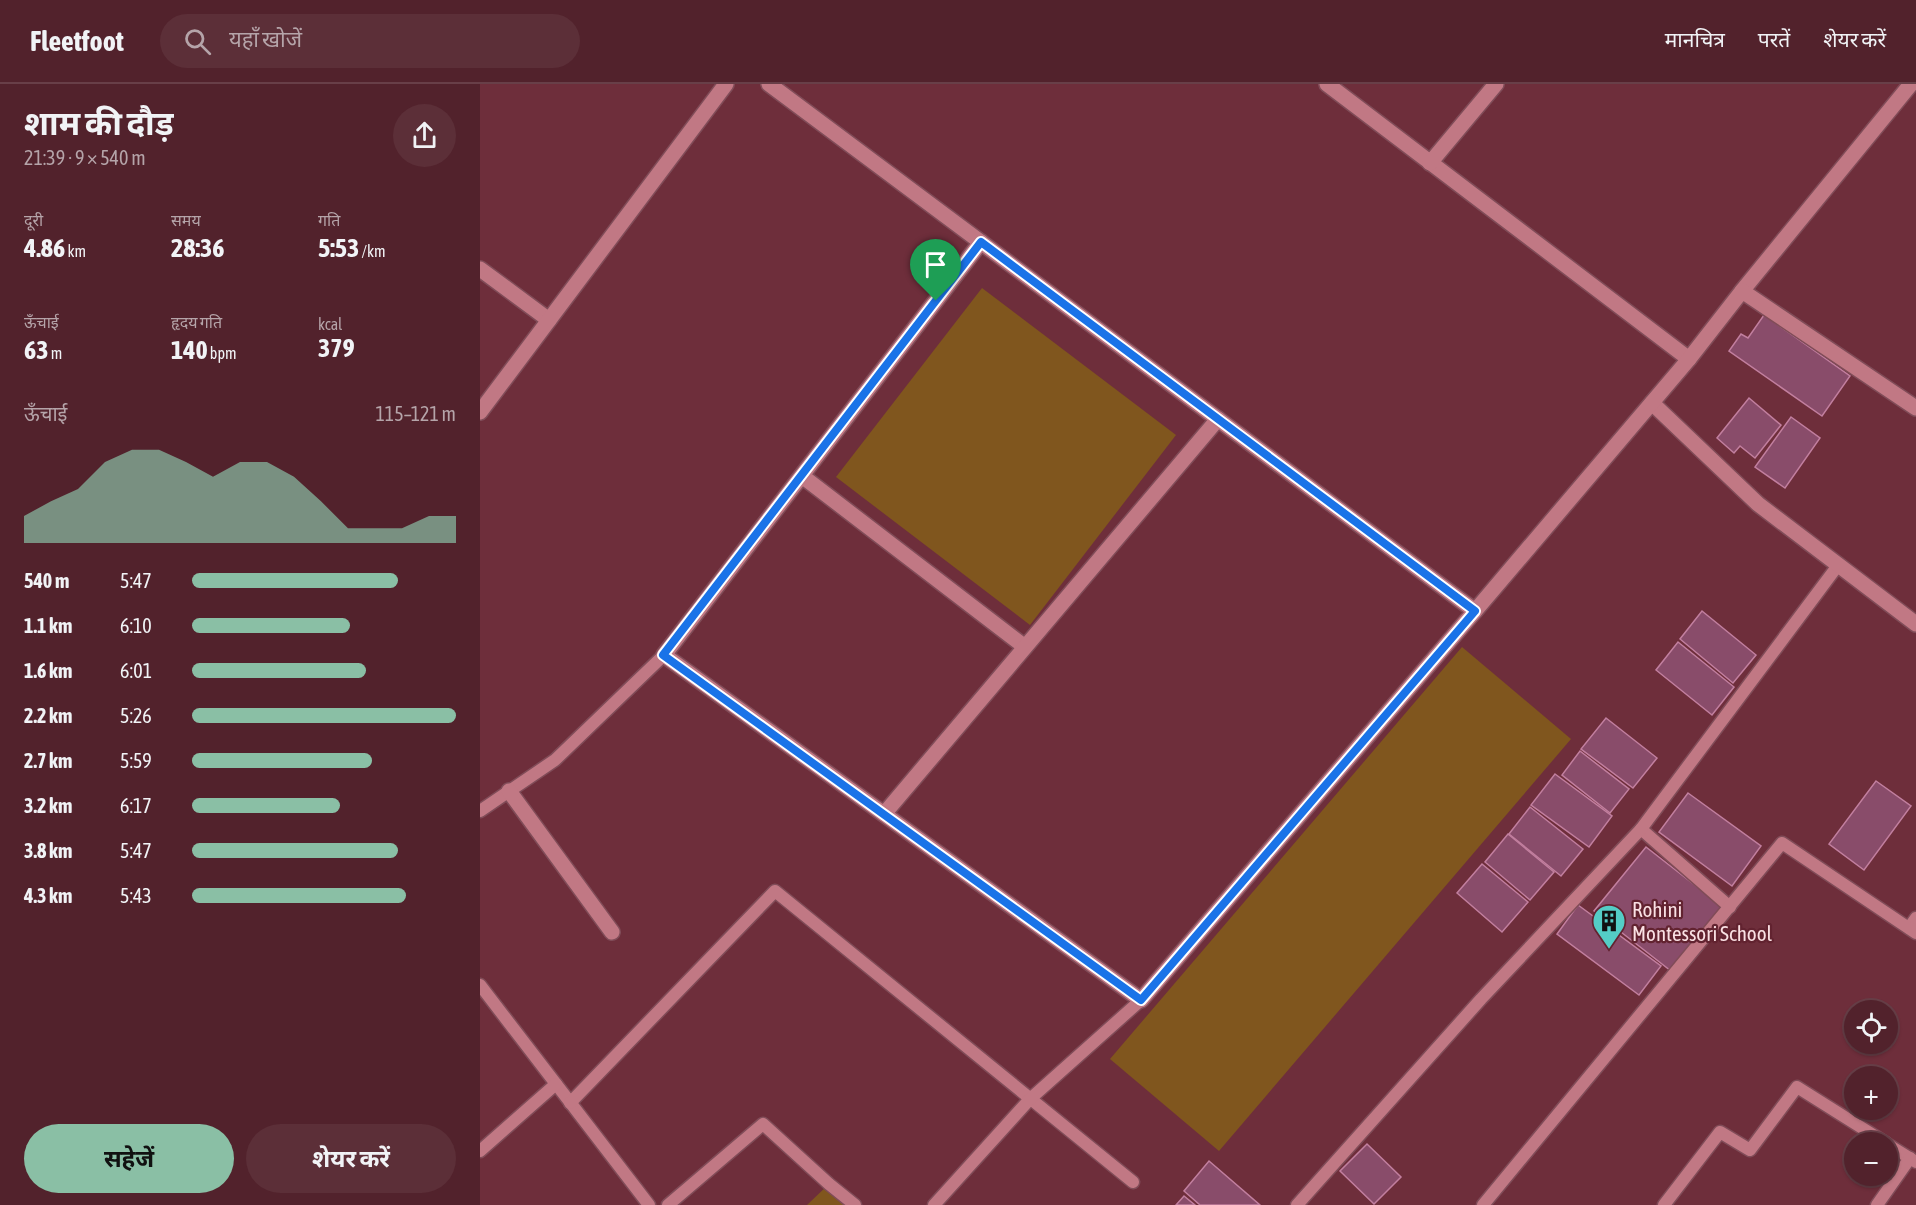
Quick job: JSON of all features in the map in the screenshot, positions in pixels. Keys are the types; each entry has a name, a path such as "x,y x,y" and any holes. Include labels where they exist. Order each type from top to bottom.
{"street":[{"path":"480,411 726,84"},
{"path":"769,84 1475,611"},
{"path":"1327,84 1689,359"},
{"path":"1430,163 1496,84"},
{"path":"981,242 663,655 1141,1000 1689,359 1911,84"},
{"path":"480,269 549,320"},
{"path":"1742,291 1916,408"},
{"path":"1652,403 1758,504 1916,624"},
{"path":"884,814 1218,419"},
{"path":"802,476 1025,647"},
{"path":"509,791 612,933"}],"lane":[{"path":"1297,1205 1481,999 1641,829 1839,564"},
{"path":"480,811 555,760 663,655"},
{"path":"1641,829 1730,907"},
{"path":"1483,1205 1782,843 1914,926"},
{"path":"570,1103 775,891 1133,1182"},
{"path":"480,985 649,1205"},
{"path":"934,1205 1030,1100 1141,1000"},
{"path":"480,1151 556,1084"},
{"path":"1664,1205 1720,1132 1750,1150 1797,1087 1869,1132"},
{"path":"668,1205 763,1124 855,1205"},
{"path":"1877,1205 1913,1160 1898,1150"}],"shaded area":[{"path":"982,288 1176,435 1030,625 836,477"},
{"path":"1462,647 1571,739 1219,1151 1110,1059"},
{"path":"829,1184 855,1205 807,1205"}],"building":[{"path":"1764,315 1850,376 1822,416 1729,351 1741,334 1748,338"},
{"path":"1749,398 1781,425 1755,458 1740,446 1734,453 1717,438"},
{"path":"1791,417 1820,438 1785,488 1755,467"},
{"path":"1702,611 1756,655 1733,683 1680,639"},
{"path":"1678,642 1734,687 1712,715 1656,670"},
{"path":"1606,718 1657,758 1633,788 1581,749"},
{"path":"1580,751 1629,789 1610,813 1562,775"},
{"path":"1555,774 1612,816 1589,847 1531,805"},
{"path":"1876,781 1911,806 1864,870 1829,844"},
{"path":"1688,793 1761,846 1732,886 1659,832"},
{"path":"1530,807 1583,849 1561,876 1509,834"},
{"path":"1508,834 1554,872 1530,900 1485,862"},
{"path":"1646,847 1723,907 1671,971 1594,911"},
{"path":"1482,864 1528,902 1502,932 1457,893"},
{"name":"Rohini Montessori School","path":"1578,905 1661,966 1639,995 1557,934"},
{"path":"1367,1144 1401,1177 1374,1204 1340,1171"},
{"path":"1209,1161 1260,1205 1200,1205 1184,1191"},
{"path":"1184,1196 1195,1205 1176,1205"}],"place":[{"name":"Rohini Montessori School","path":"1609,950"}],"route":[{"path":"981,242 1475,611 1141,1000 663,655 936,301 981,242"}]}
